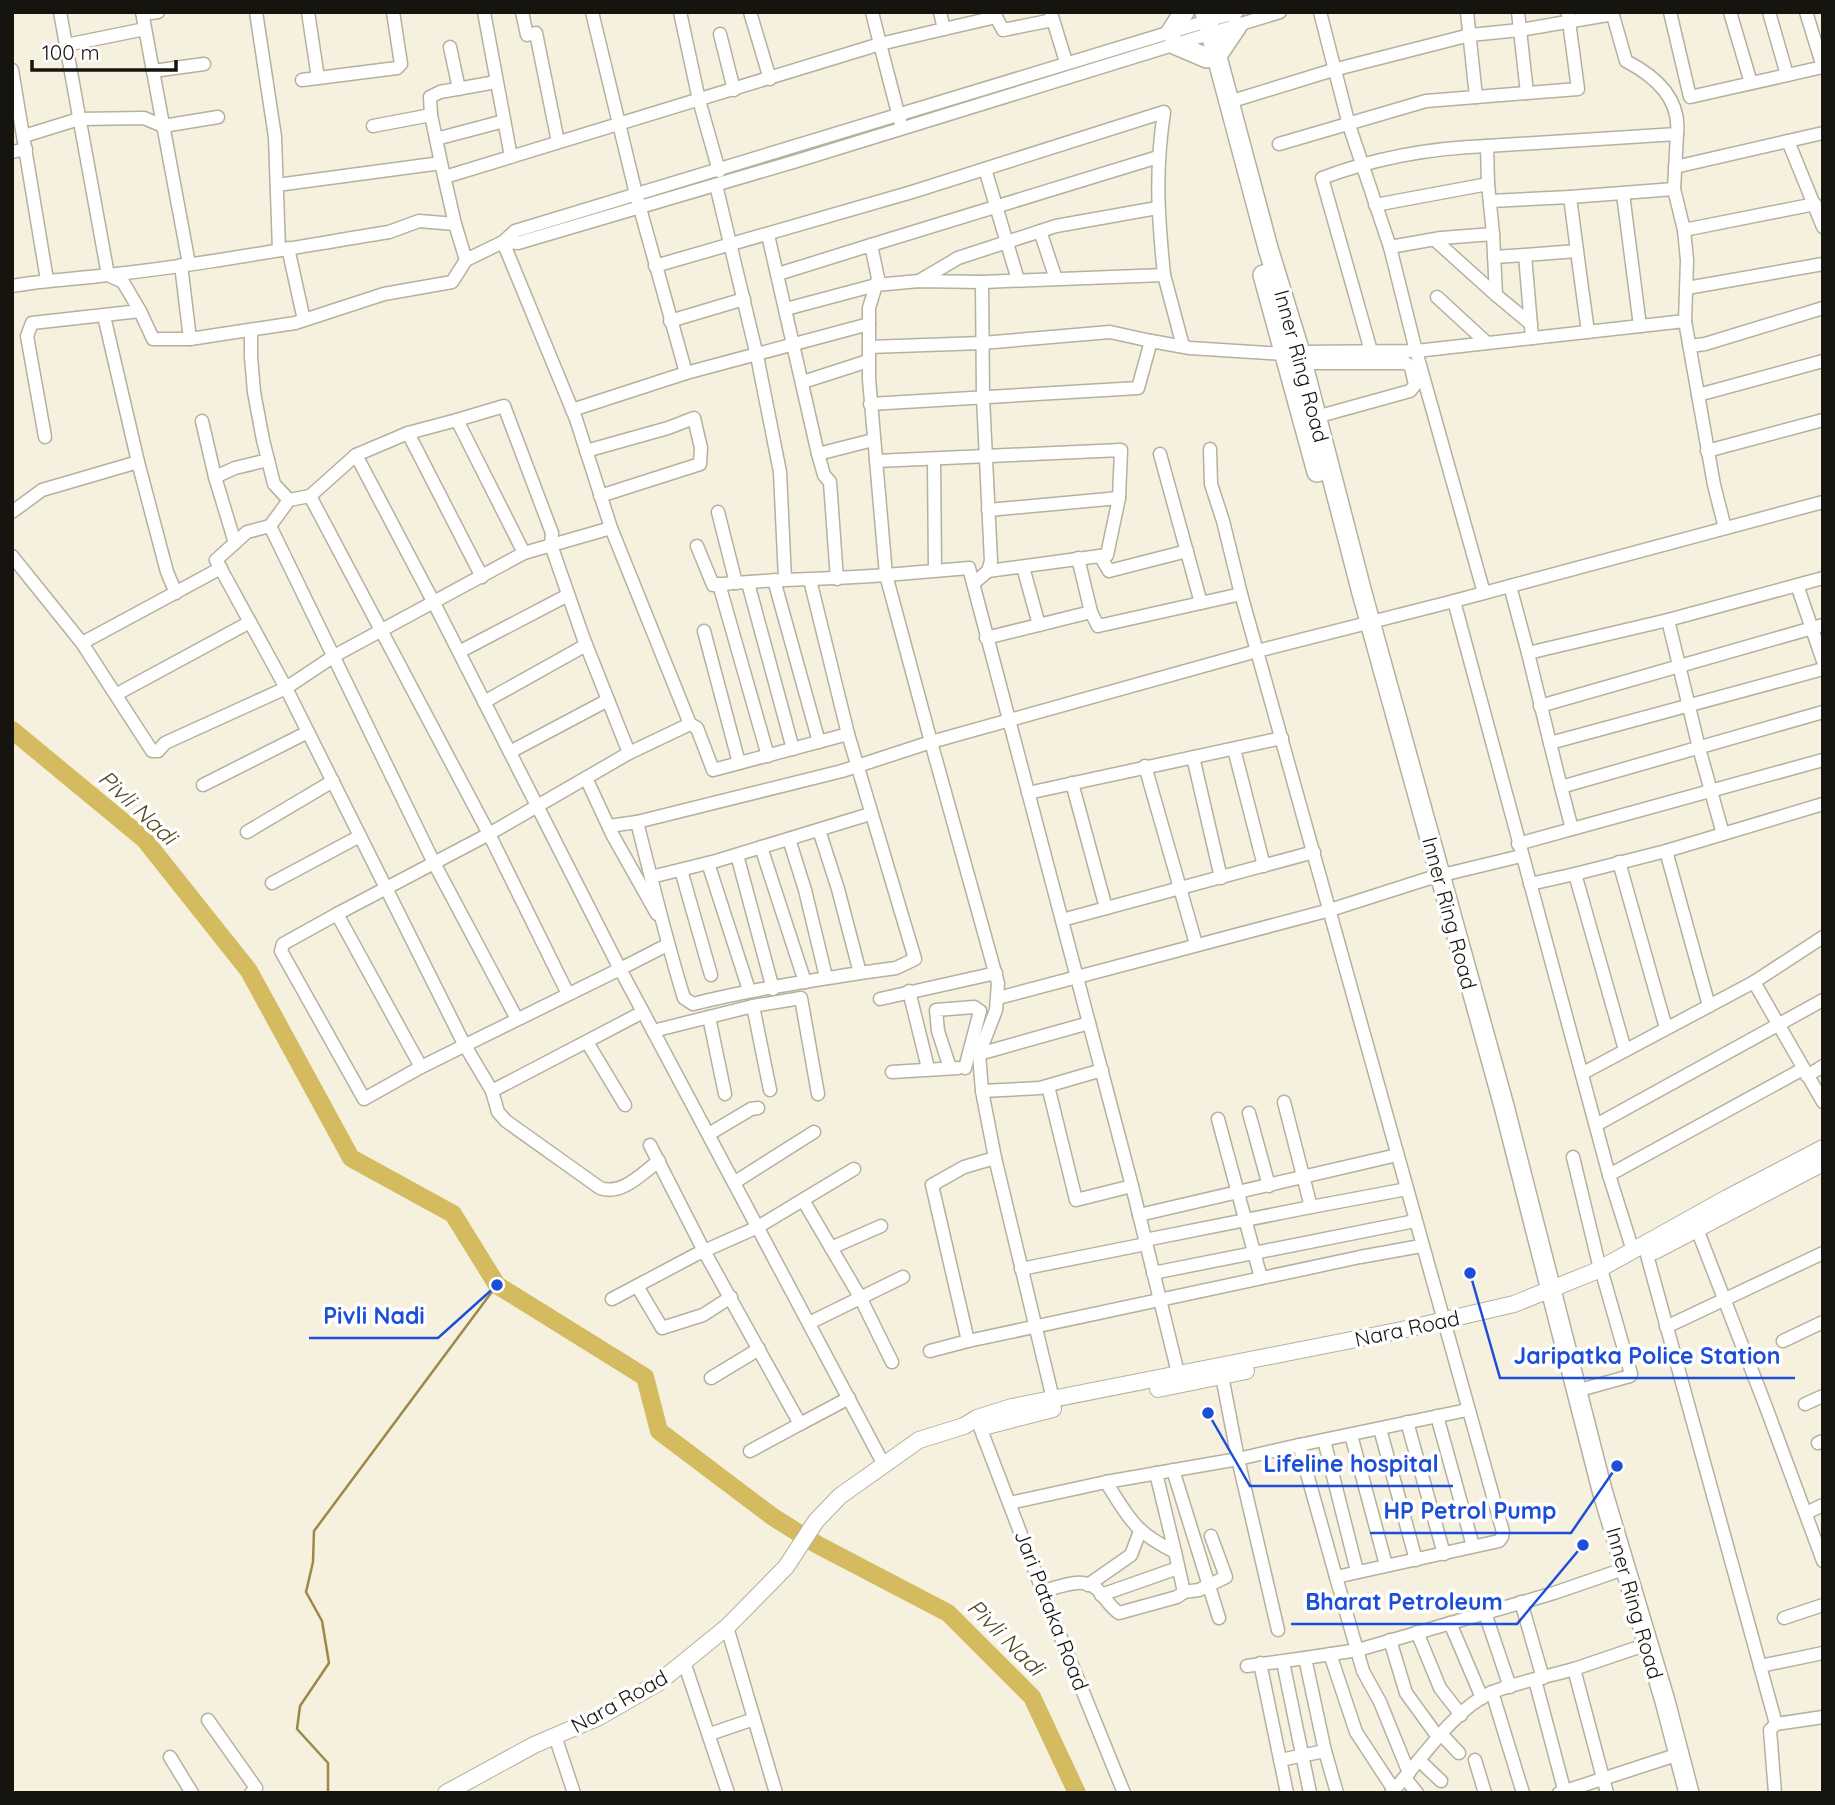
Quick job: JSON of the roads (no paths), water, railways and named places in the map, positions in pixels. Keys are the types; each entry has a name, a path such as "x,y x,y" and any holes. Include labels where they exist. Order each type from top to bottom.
{"highway":[{"path":"1172,38 1211,57 1234,16"},
{"path":"1172,38 1200,22"},
{"name":"Inner Ring Road","path":"1200,22 1295,356 1316,417 1364,623 1504,1105 1547,1296 1618,1572 1679,1793"},
{"name":"Inner Ring Road","path":"1211,57 1229,102 1265,235 1350,586 1364,623"},
{"name":"Inner Ring Road","path":"1547,1296 1665,1701 1689,1793"}],"main road":[{"name":"Nara Road","path":"1640,1253 1727,1198 1823,1148"},
{"name":"Nara Road","path":"446,1793 555,1736 599,1717 658,1684 727,1627 786,1567 816,1521 840,1496 919,1440 1053,1399 1180,1379 1222,1376 1444,1326 1547,1296 1697,1229 1823,1163"},
{"name":"Nara Road","path":"974,1424 1444,1326"}],"street":[{"path":"60,12 108,275"},
{"path":"158,12 143,13 185,265 190,339"},
{"path":"256,12 275,137 276,186 284,249 304,320"},
{"path":"308,12 318,78"},
{"path":"302,80 397,68 401,64 393,12"},
{"path":"484,12 511,157"},
{"path":"522,12 527,35 536,33 558,142"},
{"path":"592,12 637,200 686,373"},
{"path":"680,12 699,100 719,171"},
{"path":"750,12 769,79"},
{"path":"872,12 901,122"},
{"path":"940,12 944,29"},
{"path":"108,275 123,282 153,339 190,339 304,320 384,293 452,282 466,260 502,242 518,243 719,171 901,122 1172,38 1200,22 1280,12"},
{"path":"1320,12 1349,125 1390,247 1416,351 1484,593"},
{"path":"1467,12 1476,97"},
{"path":"1518,12 1527,93"},
{"path":"1671,12 1690,97 1823,67 1806,12"},
{"path":"1730,12 1751,83"},
{"path":"1769,12 1787,75"},
{"path":"1229,102 1333,70 1470,36 1520,30 1569,16 1612,13 1626,61 1644,71 1663,87 1673,106 1678,125 1674,189 1684,230 1687,288 1685,321 1707,451 1725,528"},
{"path":"445,177 880,44 995,15 1003,30 1052,16 1066,62"},
{"path":"1279,144 1426,101 1578,89 1569,16"},
{"path":"66,46 145,29"},
{"path":"720,34 733,90"},
{"path":"637,200 716,185 1066,62 1172,38"},
{"path":"450,47 459,89"},
{"path":"153,71 204,64"},
{"path":"12,69 47,280"},
{"path":"466,260 441,163 430,97 440,92 496,82"},
{"path":"655,266 985,169 1164,112 1158,156 1157,208 1164,275 1183,346"},
{"path":"12,152 25,137 79,115 144,118 163,126 218,117"},
{"path":"373,126 431,115"},
{"path":"436,139 504,121"},
{"path":"1675,167 1823,133"},
{"path":"1371,351 1322,178 1361,164 1450,148 1676,134"},
{"path":"1788,141 1823,227"},
{"path":"1487,146 1496,296"},
{"path":"778,274 1158,156"},
{"path":"276,186 441,163"},
{"path":"985,169 1018,280"},
{"path":"1375,205 1488,184"},
{"path":"716,185 757,356 780,472 779,579 820,742"},
{"path":"1491,201 1674,189"},
{"path":"1623,194 1640,326"},
{"path":"1570,197 1588,332"},
{"path":"1684,230 1815,204"},
{"path":"919,281 958,258 1056,226 1157,208"},
{"path":"12,286 185,265 389,232 419,221 455,225"},
{"path":"1040,231 1056,279"},
{"path":"768,234 818,454 824,475 830,482 837,579"},
{"path":"1390,247 1493,234"},
{"path":"1435,240 1531,324"},
{"path":"502,242 572,410 611,528 690,724 697,728 713,770 848,734"},
{"path":"871,245 878,278 869,308 868,361 886,575 996,973 998,1001 980,1060 982,1091 995,1158 1053,1399"},
{"path":"1494,257 1577,251"},
{"path":"1525,255 1532,338"},
{"path":"1687,288 1823,264"},
{"path":"786,309 876,285 919,281 982,282 1164,275"},
{"path":"974,583 988,571 991,561 982,282"},
{"path":"1437,297 1487,343"},
{"path":"670,321 744,299"},
{"path":"1690,346 1706,344 1823,309"},
{"path":"45,437 27,336 32,323 140,310"},
{"path":"104,316 138,462 167,572 176,593"},
{"path":"1295,356 1416,351 1685,321"},
{"path":"572,410 686,373 869,324"},
{"path":"251,330 254,392 268,460 274,484 289,500"},
{"path":"869,347 982,343 1110,332 1183,346 1406,363 1411,367 1415,385 1410,391 1316,417"},
{"path":"870,404 1138,388 1151,341"},
{"path":"803,382 868,361"},
{"path":"1699,395 1823,361"},
{"path":"629,754 568,595 551,545 552,533 504,406 408,433 356,455 310,496 289,500 270,526 247,532 216,560 286,688 464,1044 492,1091 498,1112 506,1121 600,1188 610,1191 620,1189 659,1161"},
{"path":"586,451 694,418 701,448 700,464 600,496"},
{"path":"457,420 524,553"},
{"path":"1707,451 1823,420"},
{"path":"202,421 235,543"},
{"path":"408,433 482,577"},
{"path":"818,454 873,440"},
{"path":"1210,449 1211,484 1503,1532 1499,1541 1336,1577"},
{"path":"876,461 1121,450 1119,498 1107,555 988,571"},
{"path":"1160,454 1200,603"},
{"path":"356,455 620,969 884,1465"},
{"path":"934,459 935,570"},
{"path":"215,477 235,468 268,460"},
{"path":"12,512 42,489 138,462"},
{"path":"310,496 489,834 568,994"},
{"path":"988,510 1119,498"},
{"path":"609,826 636,822 829,774 931,742 1257,651 1823,502"},
{"path":"718,512 793,749"},
{"path":"270,526 434,863 517,1019"},
{"path":"12,556 82,643 152,751 158,751 165,743 286,688 334,656 524,553 611,528"},
{"path":"698,545 713,585 779,579 837,579 969,568 1102,1070 1180,1379"},
{"path":"1100,556 1109,571 1187,551"},
{"path":"1078,558 1091,612 1098,626 1241,594"},
{"path":"82,643 221,568"},
{"path":"1023,568 1039,625"},
{"path":"1528,653 1668,620 1823,578"},
{"path":"636,822 664,922 667,945 684,998 689,1003 749,990 773,989 826,977 896,968 915,959 856,765 810,580"},
{"path":"719,584 768,756"},
{"path":"1797,585 1817,627 1823,661"},
{"path":"1510,586 1572,829"},
{"path":"459,652 568,595"},
{"path":"1454,601 1609,1175 1640,1253 1665,1327 1776,1724"},
{"path":"986,638 1091,612"},
{"path":"1668,620 1723,834"},
{"path":"117,694 250,622"},
{"path":"1540,706 1817,627"},
{"path":"704,631 739,763"},
{"path":"484,702 586,645"},
{"path":"1550,743 1823,669"},
{"path":"510,752 608,700"},
{"path":"1561,788 1823,712"},
{"path":"667,945 464,1044 364,1099 282,951 283,944 489,834 629,754 690,724"},
{"path":"203,785 308,732"},
{"path":"1028,793 1282,738"},
{"path":"1234,749 1264,866"},
{"path":"1193,757 1221,878"},
{"path":"965,1068 980,1011 998,1001 1077,975 1330,909 1436,878 1520,850 1572,829 1823,760"},
{"path":"1145,766 1196,944"},
{"path":"586,778 652,908 664,922"},
{"path":"247,832 333,781"},
{"path":"1072,783 1106,908"},
{"path":"1530,884 1666,851 1823,804"},
{"path":"651,877 737,855 870,814"},
{"path":"819,830 860,973"},
{"path":"272,883 360,836"},
{"path":"789,839 826,977"},
{"path":"761,847 805,982"},
{"path":"1666,851 1709,1006"},
{"path":"1062,920 1314,852"},
{"path":"737,855 773,989"},
{"path":"708,863 749,990"},
{"path":"1619,863 1666,1028"},
{"path":"681,870 711,975"},
{"path":"1574,874 1625,1050"},
{"path":"337,914 421,1067"},
{"path":"1583,1073 1754,982 1823,937"},
{"path":"880,999 996,973"},
{"path":"1754,982 1823,1102"},
{"path":"909,991 928,1068"},
{"path":"653,1031 754,1006 801,998 818,1094"},
{"path":"1596,1125 1823,1000"},
{"path":"754,1006 770,1090"},
{"path":"950,1068 938,1031 936,1010 974,1007 980,1011"},
{"path":"492,1091 643,1012"},
{"path":"709,1017 725,1094"},
{"path":"892,1072 965,1068 980,1060 1089,1023"},
{"path":"587,1042 625,1105"},
{"path":"1609,1175 1805,1072 1823,1066"},
{"path":"982,1091 1040,1088 1102,1070"},
{"path":"1048,1086 1076,1200 1132,1186"},
{"path":"1284,1102 1311,1207"},
{"path":"709,1134 751,1109 758,1108"},
{"path":"1250,1113 1269,1185"},
{"path":"1218,1119 1261,1278"},
{"path":"735,1182 814,1132"},
{"path":"650,1145 800,1424"},
{"path":"1139,1215 1396,1155"},
{"path":"1573,1157 1601,1272 1631,1374 1576,1391"},
{"path":"968,1341 932,1185 964,1167 995,1158"},
{"path":"612,1299 758,1227 854,1168"},
{"path":"1021,1269 1406,1189"},
{"path":"803,1200 860,1297 892,1362"},
{"path":"1153,1273 1415,1221"},
{"path":"831,1248 881,1226"},
{"path":"1697,1229 1823,1561"},
{"path":"930,1351 1035,1325 1422,1246"},
{"path":"1665,1327 1823,1253"},
{"path":"809,1323 903,1277"},
{"path":"637,1286 662,1328 703,1315 731,1297"},
{"path":"1783,1341 1823,1322"},
{"path":"711,1378 759,1349"},
{"path":"1222,1376 1238,1459 1278,1630"},
{"path":"1805,1404 1823,1396"},
{"path":"750,1451 849,1398"},
{"path":"1010,1503 1106,1482 1238,1459 1467,1410"},
{"path":"1437,1416 1473,1546"},
{"path":"1407,1422 1444,1553"},
{"name":"Jari Pataka Road","path":"974,1424 1010,1503 1124,1793"},
{"path":"1380,1429 1416,1560"},
{"path":"1351,1435 1386,1565"},
{"path":"1324,1440 1357,1571"},
{"path":"1299,1445 1363,1671 1380,1702 1407,1776 1417,1793"},
{"path":"1173,1470 1219,1618"},
{"path":"1156,1473 1184,1592"},
{"path":"1106,1482 1132,1525 1153,1542 1174,1552"},
{"path":"1806,1513 1823,1506"},
{"path":"1088,1584 1131,1555 1140,1531"},
{"path":"1043,1591 1080,1582 1088,1584 1097,1589 1110,1607 1119,1613 1177,1597 1184,1592 1199,1590 1226,1577 1211,1536"},
{"path":"1101,1595 1178,1568"},
{"path":"1247,1666 1358,1650 1618,1572"},
{"path":"1521,1602 1563,1792 1670,1757"},
{"path":"1784,1618 1823,1605"},
{"path":"1485,1613 1510,1687"},
{"path":"1450,1623 1487,1695 1523,1793"},
{"path":"727,1627 776,1793"},
{"path":"1418,1632 1440,1688 1461,1715"},
{"path":"1390,1640 1406,1693 1439,1735 1459,1753"},
{"path":"1331,1654 1356,1732 1393,1791 1439,1735 1487,1695 1639,1647"},
{"path":"1760,1666 1823,1653"},
{"path":"1305,1658 1337,1793"},
{"path":"684,1662 728,1793"},
{"path":"1283,1662 1310,1793"},
{"path":"1260,1663 1287,1793"},
{"path":"1574,1669 1607,1793"},
{"path":"1775,1793 1770,1730 1776,1724 1823,1717"},
{"path":"710,1734 754,1719"},
{"path":"208,1720 256,1788 251,1793"},
{"path":"555,1736 573,1793"},
{"path":"1280,1760 1325,1751"},
{"path":"170,1757 192,1793"},
{"path":"1419,1760 1441,1781"},
{"path":"1475,1760 1485,1793"}],"waterway":[{"name":"Pivli Nadi","path":"12,730 144,839 249,971 351,1158 453,1214 497,1285 645,1377 659,1431 773,1517 818,1545 948,1613 1032,1697 1077,1793"},
{"path":"328,1793 328,1763 297,1729 300,1706 329,1663 322,1621 306,1592 313,1562 314,1531 497,1285"}],"place":[{"name":"Jaripatka Police Station","path":"1470,1273"},
{"name":"Pivli Nadi","path":"497,1285"},
{"name":"Lifeline hospital","path":"1208,1413"},
{"name":"HP Petrol Pump","path":"1617,1466"},
{"name":"Bharat Petroleum","path":"1583,1545"}]}
